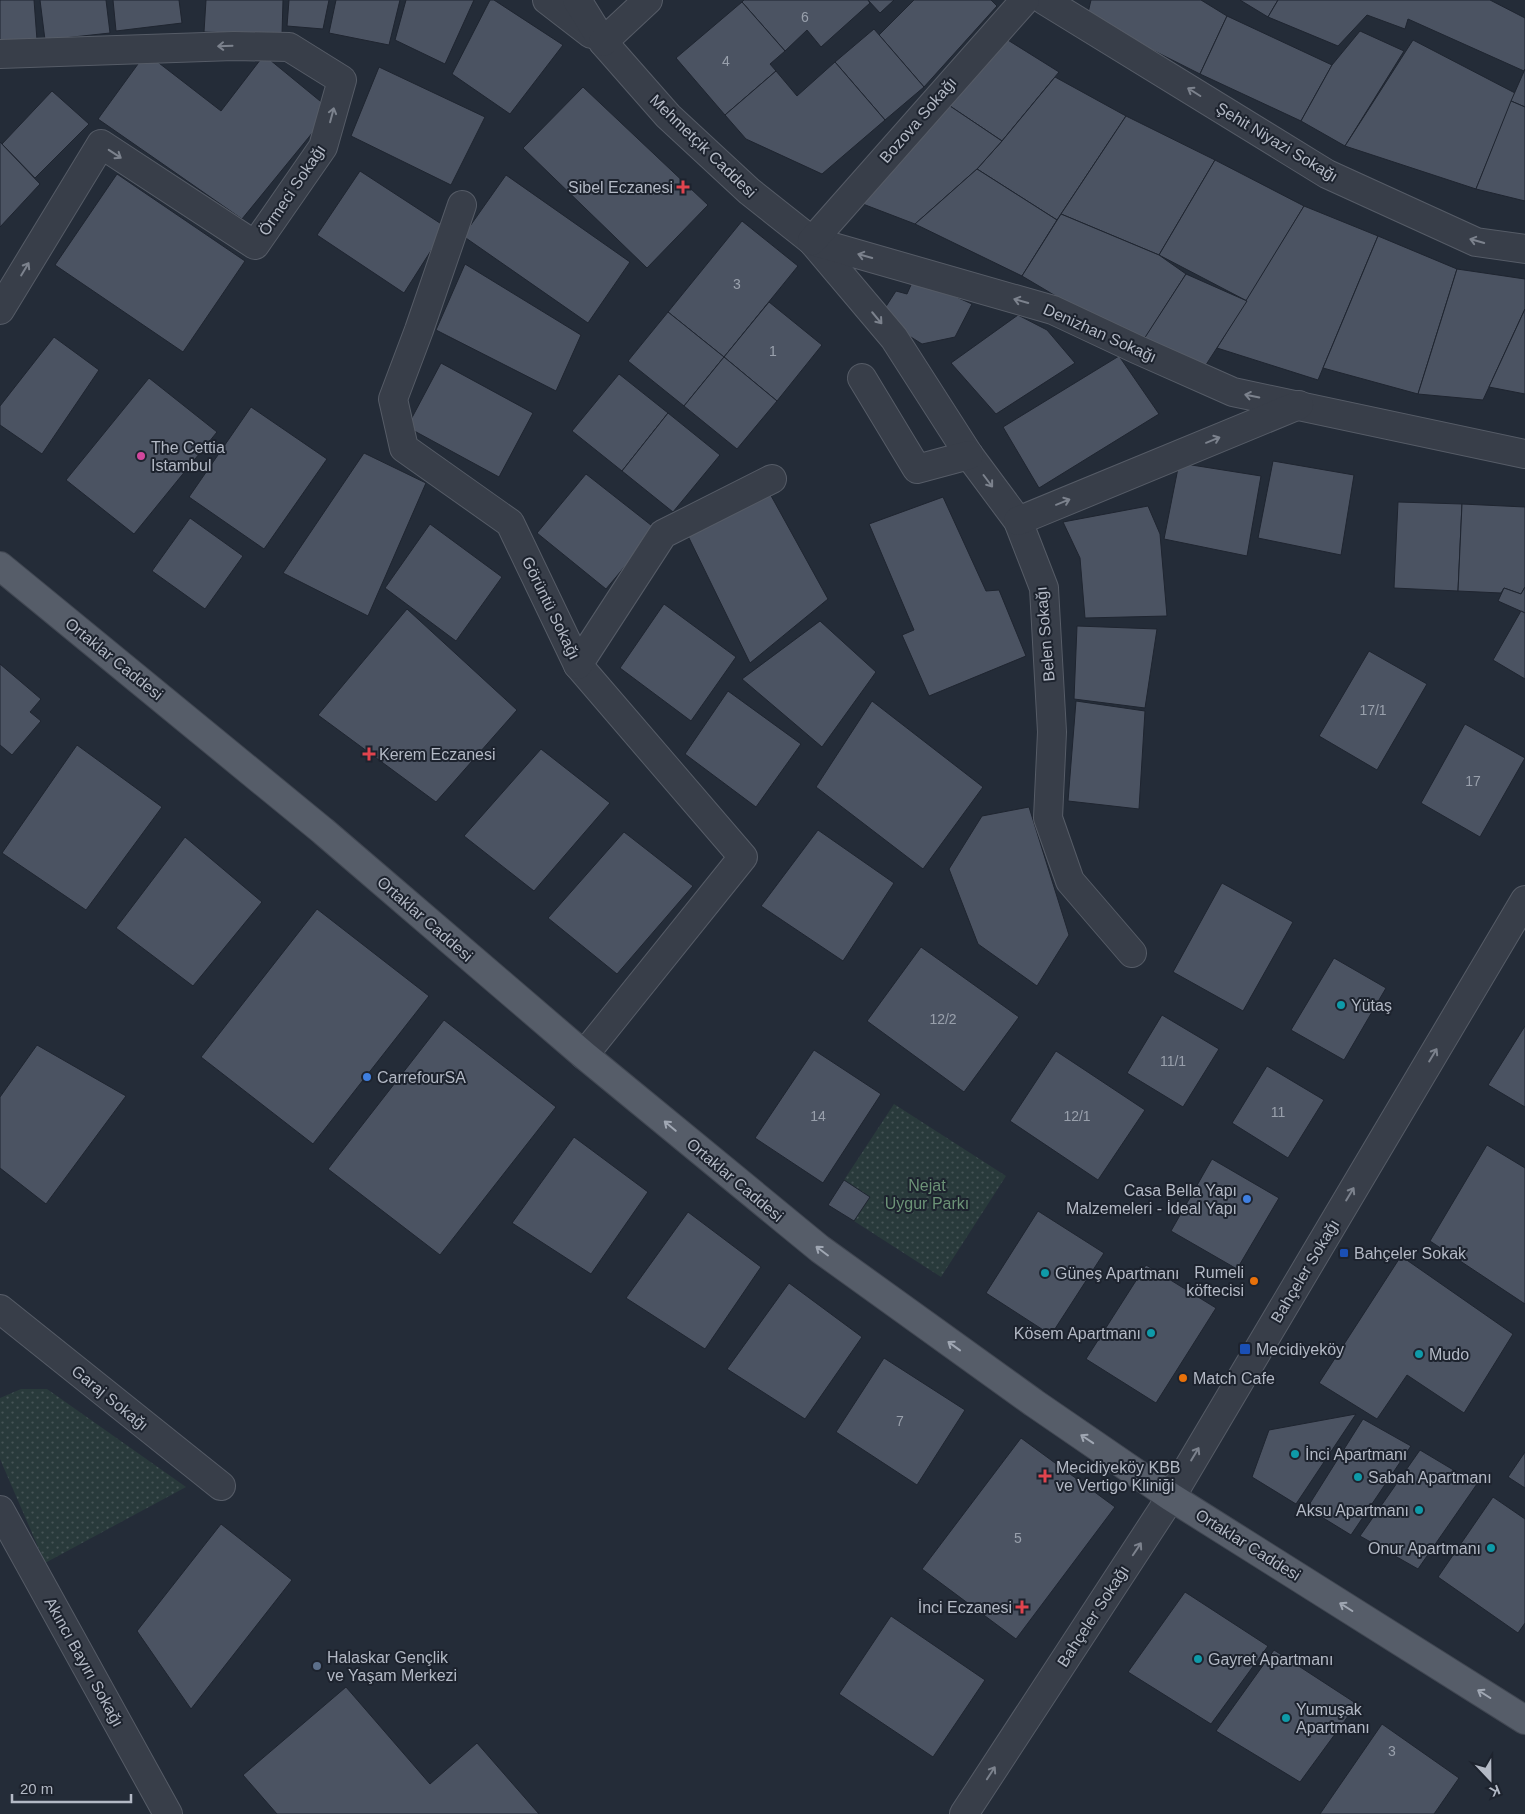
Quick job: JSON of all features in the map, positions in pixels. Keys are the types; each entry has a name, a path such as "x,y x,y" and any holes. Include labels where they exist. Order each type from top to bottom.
{"main road":[{"name":"Ortaklar Caddesi","path":"0,566 323,831 584,1055 820,1250 1034,1403 1171,1496 1525,1720"}],"street":[{"path":"546,0 603,42 648,0"},
{"name":"Mehmetçik Caddesi","path":"577,0 603,42 668,116 749,192 812,241"},
{"name":"Bozova Sokağı","path":"812,241 1025,0"},
{"name":"Şehit Niyazi Sokağı","path":"1044,0 1326,174 1476,242 1525,249"},
{"name":"Örmeci Sokağı","path":"0,54 234,46 289,47 342,80 323,147 255,245 101,144 0,310"},
{"name":"Görüntü Sokağı","path":"462,205 393,399 404,448 510,524 578,665 743,857 584,1055"},
{"name":"Denizhan Sokağı","path":"812,241 1053,310 1136,350 1233,392 1525,454"},
{"name":"Belen Sokağı","path":"812,241 894,338 969,455 1018,521 1044,588 1052,732 1048,818 1070,881 1132,953"},
{"path":"862,378 918,469 969,455"},
{"path":"1018,521 1300,405"},
{"path":"578,665 663,534 772,479"},
{"name":"Bahçeler Sokağı","path":"964,1814 1171,1496 1525,900"},
{"name":"Garaj Sokağı","path":"0,1309 221,1486"},
{"name":"Akıncı Bayırı Sokağı","path":"0,1510 168,1814"}],"green space":[{"name":"Nejat Uygur Parkı","path":"894,1104 1006,1176 941,1277 854,1221 870,1197 844,1180"},
{"path":"21,1389 47,1389 186,1487 45,1563 0,1459 0,1398"}],"building":[{"path":"0,0 34,0 37,40 0,42"},
{"path":"40,0 106,0 110,33 45,40"},
{"path":"113,0 179,0 182,23 116,31"},
{"path":"206,0 283,0 282,35 204,32"},
{"path":"289,0 329,0 323,29 287,26"},
{"path":"336,0 400,0 389,45 329,33"},
{"path":"406,0 474,0 445,64 395,40"},
{"path":"490,0 494,0 563,45 510,114 452,74"},
{"path":"744,0 868,0 870,3 821,47 807,30 785,51 742,2"},
{"path":"868,0 894,0 880,13"},
{"path":"914,0 991,0 997,6 924,87 879,35"},
{"path":"1091,0 1201,0 1227,16 1200,74 1087,17"},
{"path":"1240,0 1278,0 1268,17"},
{"path":"1278,0 1490,0 1525,18 1525,69 1524,71 1408,19 1405,29 1367,15 1338,46 1268,17"},
{"path":"742,2 785,51 770,64 776,71 725,115 676,58"},
{"path":"1227,16 1332,65 1301,121 1200,74"},
{"path":"874,29 924,87 885,120 835,62"},
{"path":"1360,31 1404,51 1345,146 1301,121 1332,65"},
{"path":"1003,37 1059,72 1002,141 947,104"},
{"path":"1413,40 1515,93 1476,189 1345,146"},
{"path":"146,53 221,111 264,55 331,110 242,219 98,119"},
{"path":"835,62 885,120 822,174 746,139 725,115 776,71 797,96"},
{"path":"379,67 485,117 451,185 351,136"},
{"path":"1525,69 1525,107 1511,101"},
{"path":"1055,77 1126,116 1057,220 977,169"},
{"path":"583,87 708,205 647,268 523,148"},
{"path":"52,91 89,124 35,178 2,144"},
{"path":"1511,101 1525,107 1525,201 1476,189"},
{"path":"947,104 1002,141 977,169 915,224 855,201"},
{"path":"1126,116 1215,160 1159,255 1061,214"},
{"path":"0,142 40,184 0,227"},
{"path":"1215,160 1304,206 1247,301 1159,255"},
{"path":"977,169 1057,220 1022,276 915,224"},
{"path":"360,171 446,227 404,293 317,235"},
{"path":"117,174 245,261 183,352 55,265"},
{"path":"506,175 630,262 588,323 463,236"},
{"path":"1304,206 1378,236 1318,380 1217,348"},
{"path":"1061,214 1159,255 1186,274 1140,346 1022,276"},
{"path":"742,221 798,266 724,357 668,312"},
{"path":"1378,236 1457,269 1418,394 1323,368"},
{"path":"465,264 581,335 556,391 436,330"},
{"path":"1457,269 1525,279 1525,309 1483,400 1418,394"},
{"path":"1186,274 1247,301 1202,371 1144,339"},
{"path":"914,278 972,304 955,337 922,344 895,327 885,308 896,291 907,294"},
{"path":"769,302 822,345 777,401 724,357"},
{"path":"1525,309 1525,394 1489,387"},
{"path":"668,312 724,357 684,406 628,361"},
{"path":"1018,315 1047,330 1075,363 996,414 951,363"},
{"path":"54,337 99,370 42,454 0,425 0,406"},
{"path":"1119,356 1159,414 1039,488 1003,427"},
{"path":"724,357 777,401 737,449 684,406"},
{"path":"441,363 533,413 499,477 407,427"},
{"path":"619,374 668,413 622,471 572,431"},
{"name":"The Cettia Istambul","path":"149,378 217,432 134,534 66,480"},
{"path":"251,407 327,459 264,549 189,497"},
{"path":"668,413 720,455 673,512 622,471"},
{"path":"364,453 426,483 368,616 283,573"},
{"path":"1273,461 1354,475 1341,555 1258,538"},
{"path":"1179,463 1261,476 1247,556 1164,539"},
{"path":"586,474 656,529 606,589 537,533"},
{"path":"769,492 828,599 750,663 687,534"},
{"path":"943,497 986,591 999,590 1026,656 929,696 902,635 914,630 869,524"},
{"path":"1398,502 1462,504 1458,591 1394,588"},
{"path":"1462,504 1525,507 1525,587 1521,594 1504,588 1501,593 1458,591"},
{"path":"1148,506 1160,534 1167,616 1085,618 1080,558 1063,522"},
{"path":"190,518 243,556 205,609 152,571"},
{"path":"430,524 502,577 456,641 385,588"},
{"path":"1525,587 1525,613 1498,601 1504,588 1521,594"},
{"path":"664,604 736,657 691,721 620,668"},
{"path":"407,609 517,710 436,802 318,715"},
{"path":"1521,611 1525,613 1525,679 1493,660"},
{"path":"820,621 876,672 822,747 742,679"},
{"path":"1077,626 1157,629 1145,708 1074,699"},
{"path":"1369,651 1427,684 1377,770 1319,736"},
{"path":"0,664 41,699 30,712 41,721 12,755 0,745"},
{"path":"728,691 801,744 756,807 685,754"},
{"path":"872,701 983,787 923,869 816,787"},
{"path":"1076,701 1145,711 1139,809 1068,801"},
{"path":"1465,724 1525,758 1480,837 1421,803"},
{"path":"77,745 162,807 86,910 2,853"},
{"path":"541,749 610,803 534,891 464,836"},
{"path":"1029,807 1069,935 1037,986 978,944 949,869 982,816"},
{"path":"818,830 894,883 843,961 761,906"},
{"path":"624,832 693,886 617,974 548,918"},
{"path":"185,837 262,902 193,986 116,928"},
{"path":"1222,883 1293,922 1243,1011 1173,972"},
{"path":"317,909 429,996 313,1144 201,1057"},
{"path":"921,947 1019,1017 964,1092 867,1021"},
{"name":"Yütaş","path":"1334,958 1386,988 1344,1060 1291,1030"},
{"path":"1162,1015 1219,1049 1183,1107 1127,1073"},
{"path":"444,1020 556,1107 440,1255 328,1169"},
{"path":"1525,1026 1525,1107 1488,1085"},
{"path":"37,1045 126,1096 46,1204 0,1168 0,1097"},
{"path":"814,1050 881,1094 823,1183 755,1138"},
{"path":"1056,1051 1145,1110 1098,1180 1010,1121"},
{"path":"1267,1066 1324,1100 1288,1158 1232,1123"},
{"path":"574,1137 648,1192 591,1274 512,1223"},
{"path":"1487,1145 1525,1168 1525,1304 1430,1241"},
{"path":"1212,1159 1279,1198 1237,1269 1171,1231"},
{"path":"844,1180 870,1197 854,1221 828,1205"},
{"name":"Güneş Apartmanı","path":"1038,1211 1104,1253 1051,1335 986,1293"},
{"path":"688,1212 761,1267 705,1349 626,1298"},
{"name":"Mudo","path":"1401,1256 1513,1334 1464,1413 1407,1375 1377,1419 1319,1383"},
{"name":"Kösem Apartmanı","path":"1146,1265 1216,1308 1156,1403 1086,1359"},
{"path":"789,1283 862,1337 805,1419 727,1369"},
{"path":"884,1358 965,1410 917,1485 836,1432"},
{"name":"İnci Apartmanı","path":"1356,1414 1296,1504 1252,1477 1269,1430"},
{"name":"Sabah Apartmanı","path":"1363,1419 1411,1446 1351,1535 1307,1508"},
{"path":"1021,1438 1115,1507 1016,1639 922,1569"},
{"name":"Aksu Apartmanı","path":"1420,1450 1477,1484 1418,1569 1360,1536"},
{"path":"1525,1452 1525,1488 1508,1477"},
{"name":"Onur Apartmanı","path":"1493,1497 1525,1519 1525,1623 1518,1633 1438,1577"},
{"path":"221,1524 292,1580 191,1709 137,1631"},
{"name":"Gayret Apartmanı","path":"1185,1592 1268,1646 1211,1724 1128,1672"},
{"path":"891,1616 985,1680 933,1757 839,1694"},
{"name":"Yumuşak Apartmanı","path":"1274,1650 1357,1704 1300,1782 1216,1731"},
{"path":"346,1687 430,1784 477,1743 539,1814 277,1814 243,1775"},
{"path":"1382,1724 1459,1778 1434,1814 1320,1814"}],"place":[{"name":"Sibel Eczanesi","path":"683,187"},
{"name":"The Cettia Istambul","path":"141,456"},
{"name":"Kerem Eczanesi","path":"369,754"},
{"name":"Yütaş","path":"1341,1005"},
{"name":"CarrefourSA","path":"367,1077"},
{"name":"Casa Bella Yapı Malzemeleri - İdeal Yapı","path":"1247,1199"},
{"name":"Bahçeler Sokak","path":"1344,1253"},
{"name":"Güneş Apartmanı","path":"1045,1273"},
{"name":"Rumeli köftecisi","path":"1254,1281"},
{"name":"Kösem Apartmanı","path":"1151,1333"},
{"name":"Mecidiyeköy","path":"1245,1349"},
{"name":"Mudo","path":"1419,1354"},
{"name":"Match Cafe","path":"1183,1378"},
{"name":"İnci Apartmanı","path":"1295,1454"},
{"name":"Mecidiyeköy KBB ve Vertigo Kliniği","path":"1045,1476"},
{"name":"Sabah Apartmanı","path":"1358,1477"},
{"name":"Aksu Apartmanı","path":"1419,1510"},
{"name":"Onur Apartmanı","path":"1491,1548"},
{"name":"İnci Eczanesi","path":"1022,1607"},
{"name":"Gayret Apartmanı","path":"1198,1659"},
{"name":"Halaskar Gençlik ve Yaşam Merkezi","path":"317,1666"},
{"name":"Yumuşak Apartmanı","path":"1286,1718"}]}
